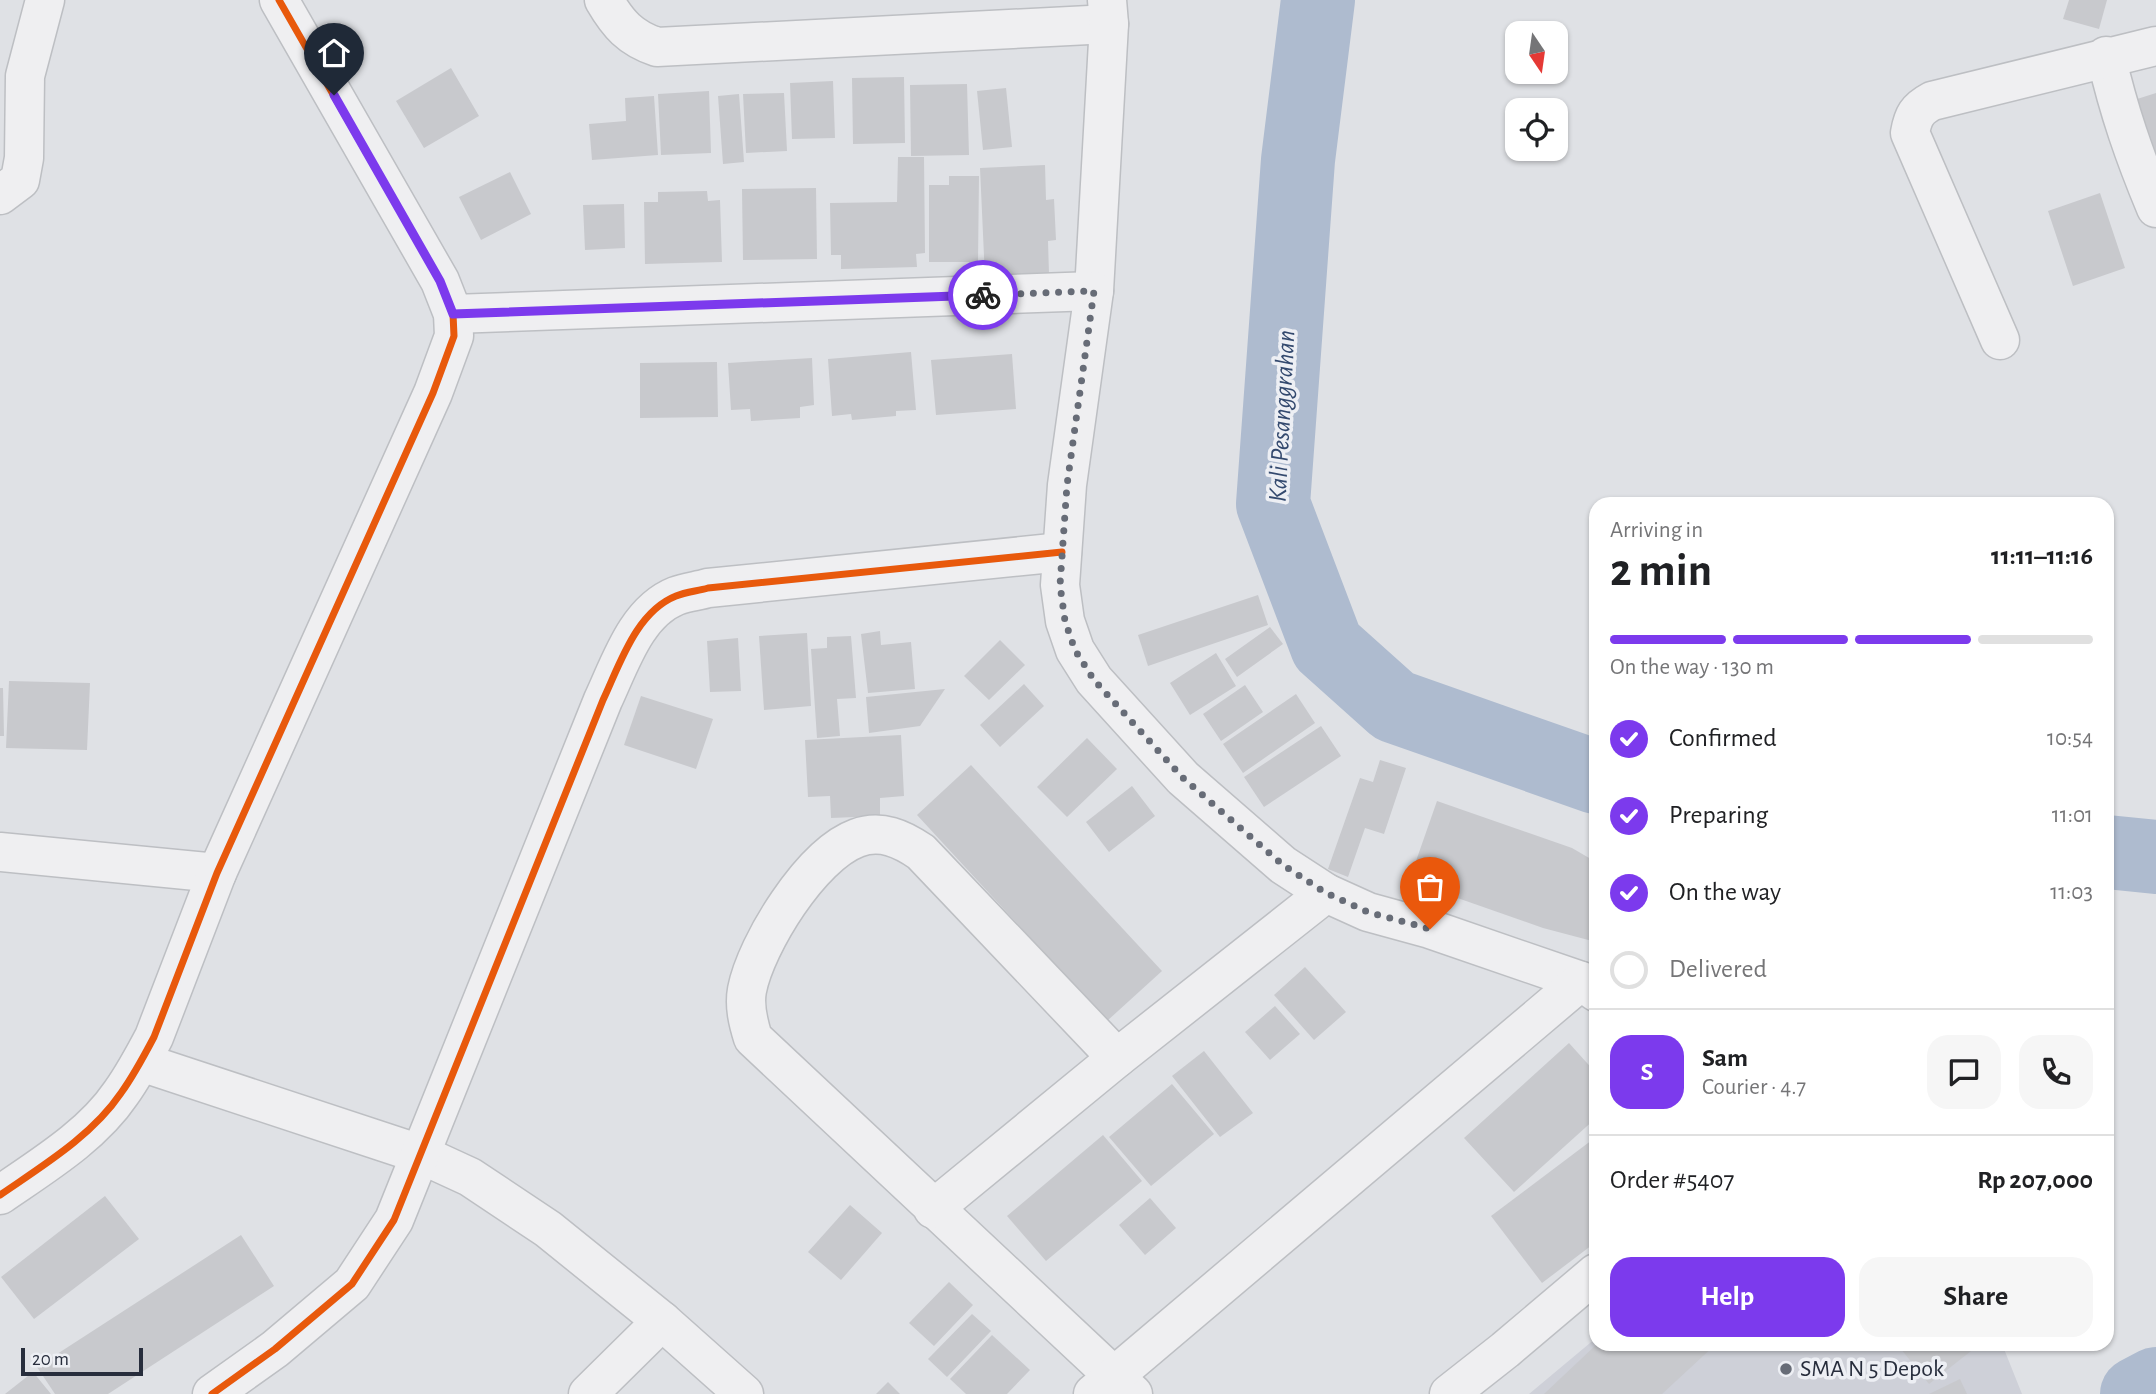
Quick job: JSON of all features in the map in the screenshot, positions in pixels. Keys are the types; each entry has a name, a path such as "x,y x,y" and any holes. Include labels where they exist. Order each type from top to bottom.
{"street":[{"path":"0,195 20,180 24,159 13,72 45,0"},
{"path":"0,1195 47,1163 99,1120 120,1095 141,1062 154,1037 217,873 446,363 454,336 453,314 440,281 279,0"},
{"path":"604,0 618,23 629,34 657,47 1108,12 1094,291 1067,485 1060,585 1065,621 1075,650 1094,680 1183,778 1283,865 1326,893 1368,912 1430,929 1589,987 1114,1388 933,1209 753,1038 747,1019 747,992 764,944 781,913 832,852 858,838 880,835 901,838 922,852 1117,1058"},
{"path":"2000,340 1910,133 1912,117 1920,107 1933,101 2106,56 2156,46"},
{"path":"2106,56 2118,109 2131,149 2156,208"},
{"path":"453,314 1094,291"},
{"path":"212,1394 275,1349 352,1284 394,1220 603,700 637,631 654,608 676,596 708,588 1062,552"},
{"path":"0,852 217,873"},
{"path":"933,1209 1117,1058 1326,893"},
{"path":"141,1062 420,1154 470,1177 548,1229 662,1321 744,1394"},
{"path":"1449,1394 1589,1279"},
{"path":"588,1394 662,1321"}],"shaded area":[{"name":"SMA N 5 Depok","path":"1589,1344 1589,1351 2005,1351 2022,1394 1529,1394"}],"building":[{"path":"2069,0 2107,0 2099,29 2063,19"},
{"path":"451,68 479,116 424,148 396,101"},
{"path":"904,77 905,143 853,144 852,78"},
{"path":"833,81 835,138 792,139 790,83"},
{"path":"967,84 969,155 911,156 910,85"},
{"path":"1006,88 1012,147 983,150 977,91"},
{"path":"709,91 711,153 661,155 658,94"},
{"path":"784,93 787,151 746,153 743,94"},
{"path":"2156,93 2156,167 2134,100"},
{"path":"739,94 744,162 723,164 718,96"},
{"path":"654,96 658,155 592,160 589,124 626,121 625,98"},
{"path":"898,157 924,157 925,253 916,254 917,267 841,269 841,255 831,255 830,203 897,202"},
{"path":"1045,165 1046,200 1054,199 1056,240 1048,241 1049,274 985,278 980,168"},
{"path":"510,172 531,214 481,240 459,197"},
{"path":"949,176 979,176 978,262 929,262 929,185 949,185"},
{"path":"816,188 817,259 743,260 742,189"},
{"path":"707,191 708,201 720,200 722,262 645,264 644,202 658,202 658,192"},
{"path":"2100,193 2125,268 2073,286 2048,211"},
{"path":"624,204 625,248 585,250 583,205"},
{"path":"911,352 916,410 896,411 896,416 852,420 851,414 832,416 828,359"},
{"path":"1012,354 1016,409 936,415 931,360"},
{"path":"812,358 814,405 800,407 800,418 751,421 750,409 731,410 728,363"},
{"path":"717,362 718,417 640,418 640,363"},
{"path":"1258,595 1268,625 1148,666 1138,635"},
{"path":"1270,627 1283,644 1237,677 1225,659"},
{"path":"880,631 881,645 911,642 915,689 868,693 861,634"},
{"path":"807,633 811,706 764,710 759,636"},
{"path":"851,636 856,698 837,699 840,736 817,738 811,649 827,648 827,637"},
{"path":"738,638 741,691 710,692 707,641"},
{"path":"1000,640 1025,665 989,700 964,676"},
{"path":"1216,653 1236,686 1190,715 1170,683"},
{"path":"9,681 90,683 87,750 6,748"},
{"path":"1024,684 1044,706 1000,747 980,725"},
{"path":"1245,685 1263,712 1221,741 1203,714"},
{"path":"0,688 3,688 4,736 0,736"},
{"path":"945,689 920,726 869,733 866,697"},
{"path":"1296,694 1315,723 1243,773 1223,744"},
{"path":"641,696 713,719 696,769 624,745"},
{"path":"1321,726 1341,756 1264,807 1244,777"},
{"path":"901,735 904,796 880,798 880,816 831,818 830,796 808,797 805,740"},
{"path":"1087,738 1117,769 1067,817 1037,787"},
{"path":"1380,760 1406,768 1384,834 1365,828 1348,877 1328,869 1360,778 1373,782"},
{"path":"971,765 1162,971 1107,1021 917,815"},
{"path":"1132,786 1155,816 1109,852 1086,822"},
{"path":"1437,801 1572,848 1589,858 1589,940 1543,928 1409,881"},
{"path":"1305,967 1346,1012 1314,1040 1274,995"},
{"path":"1275,1006 1300,1034 1270,1060 1245,1032"},
{"path":"1569,1043 1589,1065 1589,1124 1514,1192 1464,1138"},
{"path":"1204,1051 1253,1113 1220,1137 1172,1076"},
{"path":"1172,1084 1214,1134 1151,1186 1109,1137"},
{"path":"1103,1135 1142,1181 1046,1261 1007,1216"},
{"path":"1589,1142 1589,1247 1542,1283 1491,1216"},
{"path":"105,1196 139,1239 34,1319 1,1277"},
{"path":"1150,1198 1176,1228 1145,1255 1119,1225"},
{"path":"850,1205 882,1233 841,1280 808,1252"},
{"path":"241,1235 274,1286 108,1394 55,1394 37,1367"},
{"path":"949,1282 973,1305 934,1346 909,1323"},
{"path":"972,1314 991,1331 947,1377 928,1359"},
{"path":"992,1335 1030,1370 1007,1394 966,1394 950,1379"},
{"path":"1590,1351 1708,1351 1662,1394 1544,1394"},
{"path":"1903,1351 1971,1351 1929,1384"},
{"path":"33,1372 51,1394 5,1394"},
{"path":"1960,1379 1967,1394 1929,1394"},
{"path":"888,1382 900,1394 876,1394"}],"waterway":[{"name":"Kali Pesanggrahan","path":"1318,0 1298,160 1273,504 1327,646 1394,706 1589,775"},
{"path":"2114,853 2156,857"},
{"path":"2137,1394 2156,1384"}],"cycle path":[{"path":"0,1195 49,1161 96,1123 126,1086 154,1037 217,873 433,393 454,336 453,314 440,281 279,0"},
{"path":"212,1394 275,1349 352,1284 394,1220 603,700 631,640 650,614 676,596 708,588 1062,552"}],"way so far":[{"path":"983,295 1094,291 1067,485 1060,585 1065,621 1075,650 1094,680 1183,778 1283,865 1326,893 1368,912 1430,929"}],"place":[{"name":"SMA N 5 Depok","path":"1786,1369"}],"route":[{"path":"334,95 440,281 453,314 983,295"}]}
